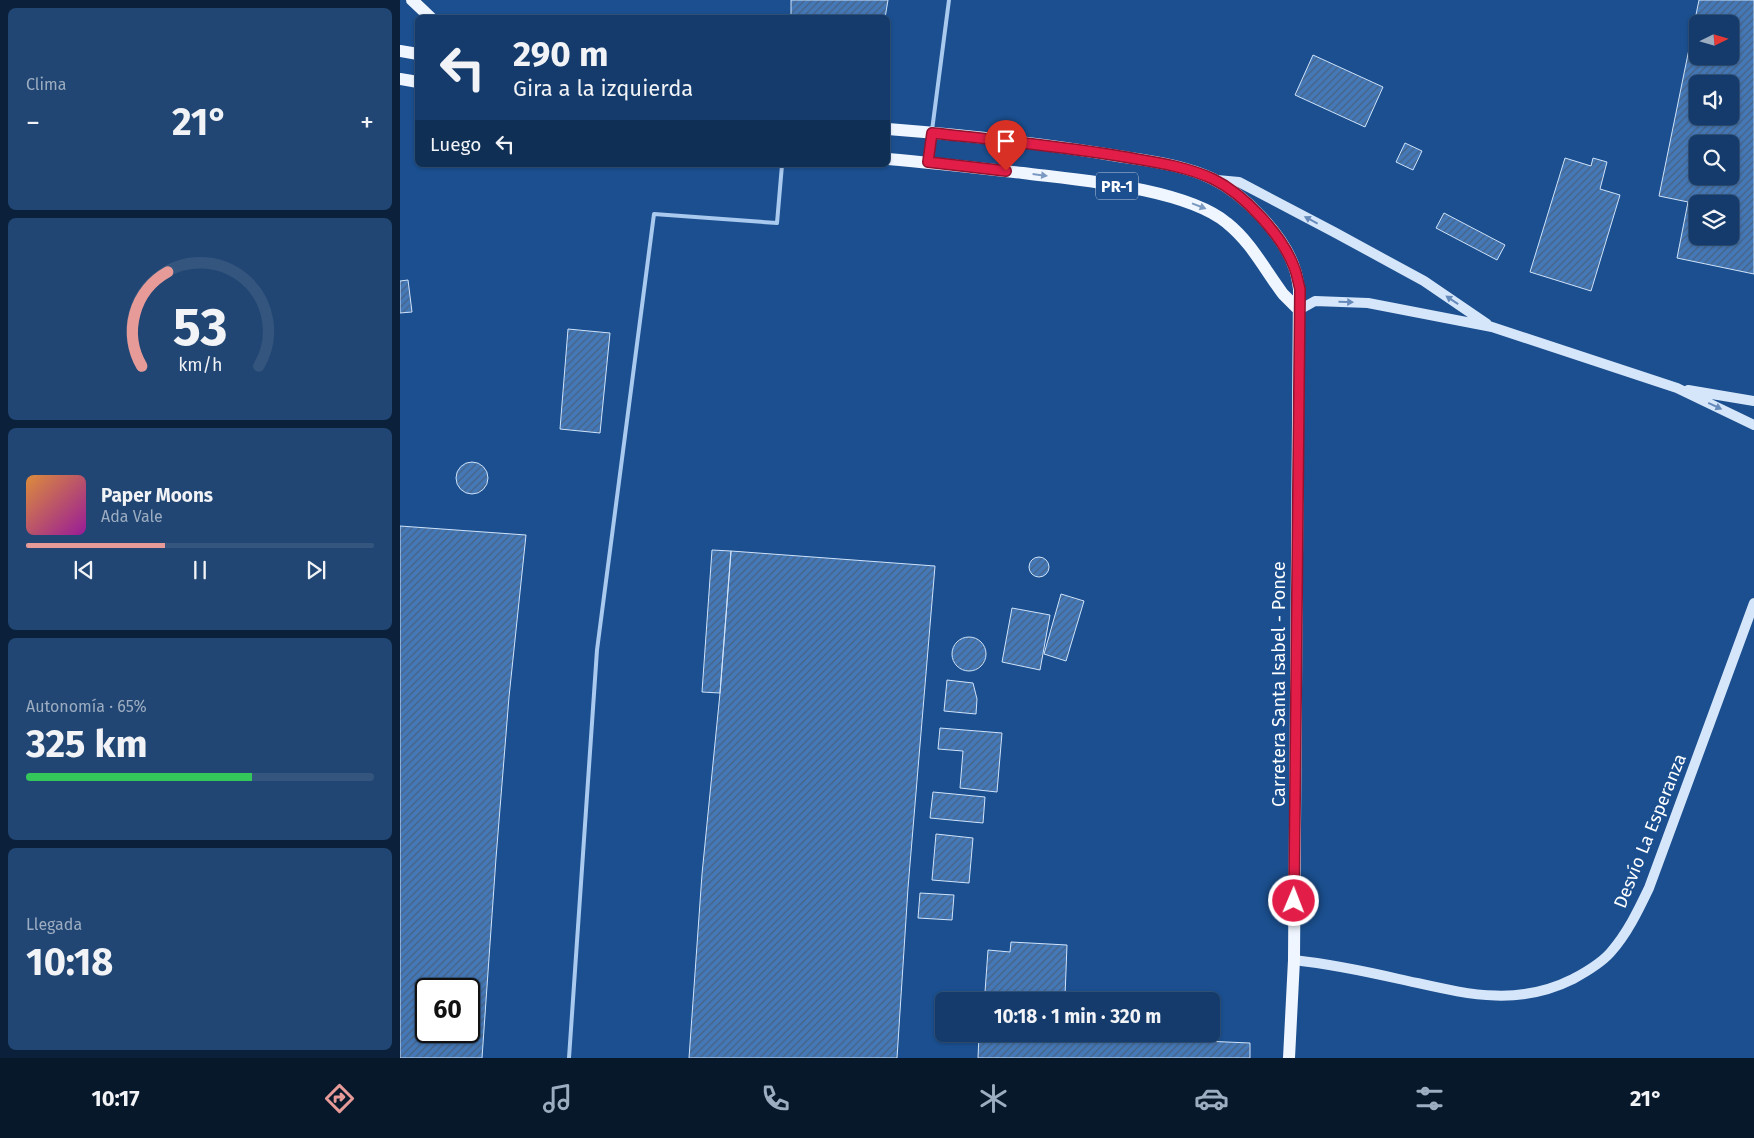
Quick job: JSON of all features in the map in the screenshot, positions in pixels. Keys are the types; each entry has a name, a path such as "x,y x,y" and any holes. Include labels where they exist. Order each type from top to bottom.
{"main road":[{"path":"412,0 428,15"},
{"path":"400,51 415,54"},
{"path":"400,79 415,82"},
{"name":"Carretera Santa Isabel - Ponce","path":"890,129 1078,149 1168,164 1195,172 1215,180 1244,201 1278,239 1294,267 1300,289 1294,960 1289,1058"},
{"name":"PR-1","path":"890,159 1065,178 1135,189 1181,199 1206,209 1240,234 1284,294 1299,310"},
{"path":"1215,180 1239,182 1334,232 1424,281 1492,327"},
{"path":"1299,310 1315,301 1368,303 1492,327 1677,388 1754,425"},
{"path":"1677,388 1754,401"},
{"name":"Desvío La Esperanza","path":"1294,960 1331,964 1485,997 1523,996 1560,985 1594,966 1609,954 1621,939 1649,888 1754,603"}],"lane":[{"path":"928,162 949,0"},
{"path":"569,1058 597,650 654,214 777,223 782,167"}],"building":[{"path":"791,0 888,0 886,15 791,15"},
{"path":"1699,0 1754,0 1754,274 1677,258 1688,202 1659,196 1689,49 1689,65 1739,65 1739,15 1696,15"},
{"path":"1313,55 1383,87 1365,127 1295,95"},
{"path":"1405,143 1422,151 1413,170 1396,162"},
{"path":"1565,158 1591,166 1593,158 1607,162 1600,189 1620,195 1591,291 1530,272"},
{"path":"1444,213 1505,245 1497,260 1436,228"},
{"path":"408,280 412,312 400,313 400,281"},
{"path":"568,329 610,333 600,433 560,429"},
{"path":"472,462 478,463 483,467 487,472 487,484 483,489 478,493 472,494 466,493 461,489 457,484 456,478 457,472 461,467 466,463"},
{"path":"400,526 526,535 509,697 482,1058 400,1058"},
{"path":"712,550 731,551 720,693 702,692"},
{"path":"731,551 935,566 908,888 897,1058 689,1058 702,874 720,693"},
{"path":"1039,557 1046,560 1049,567 1046,574 1039,577 1032,574 1029,567 1032,560"},
{"path":"1061,594 1084,601 1066,661 1044,654"},
{"path":"1012,608 1050,615 1040,670 1002,662"},
{"path":"969,637 981,642 986,654 981,666 969,671 957,666 952,654 957,642"},
{"path":"947,680 973,683 977,699 976,714 944,711"},
{"path":"940,728 1002,733 997,792 960,788 963,751 938,749"},
{"path":"933,792 985,797 983,823 930,818"},
{"path":"936,834 973,838 969,883 932,880"},
{"path":"920,893 954,895 952,920 918,918"},
{"path":"1011,942 1067,945 1065,992 985,992 988,950 1010,952"},
{"path":"979,1042 1250,1043 1250,1058 978,1058"}],"route":[{"path":"1006,171 928,162 932,133 1069,148 1168,164 1195,172 1215,180 1244,201 1278,239 1294,267 1300,289 1294,901"}]}
